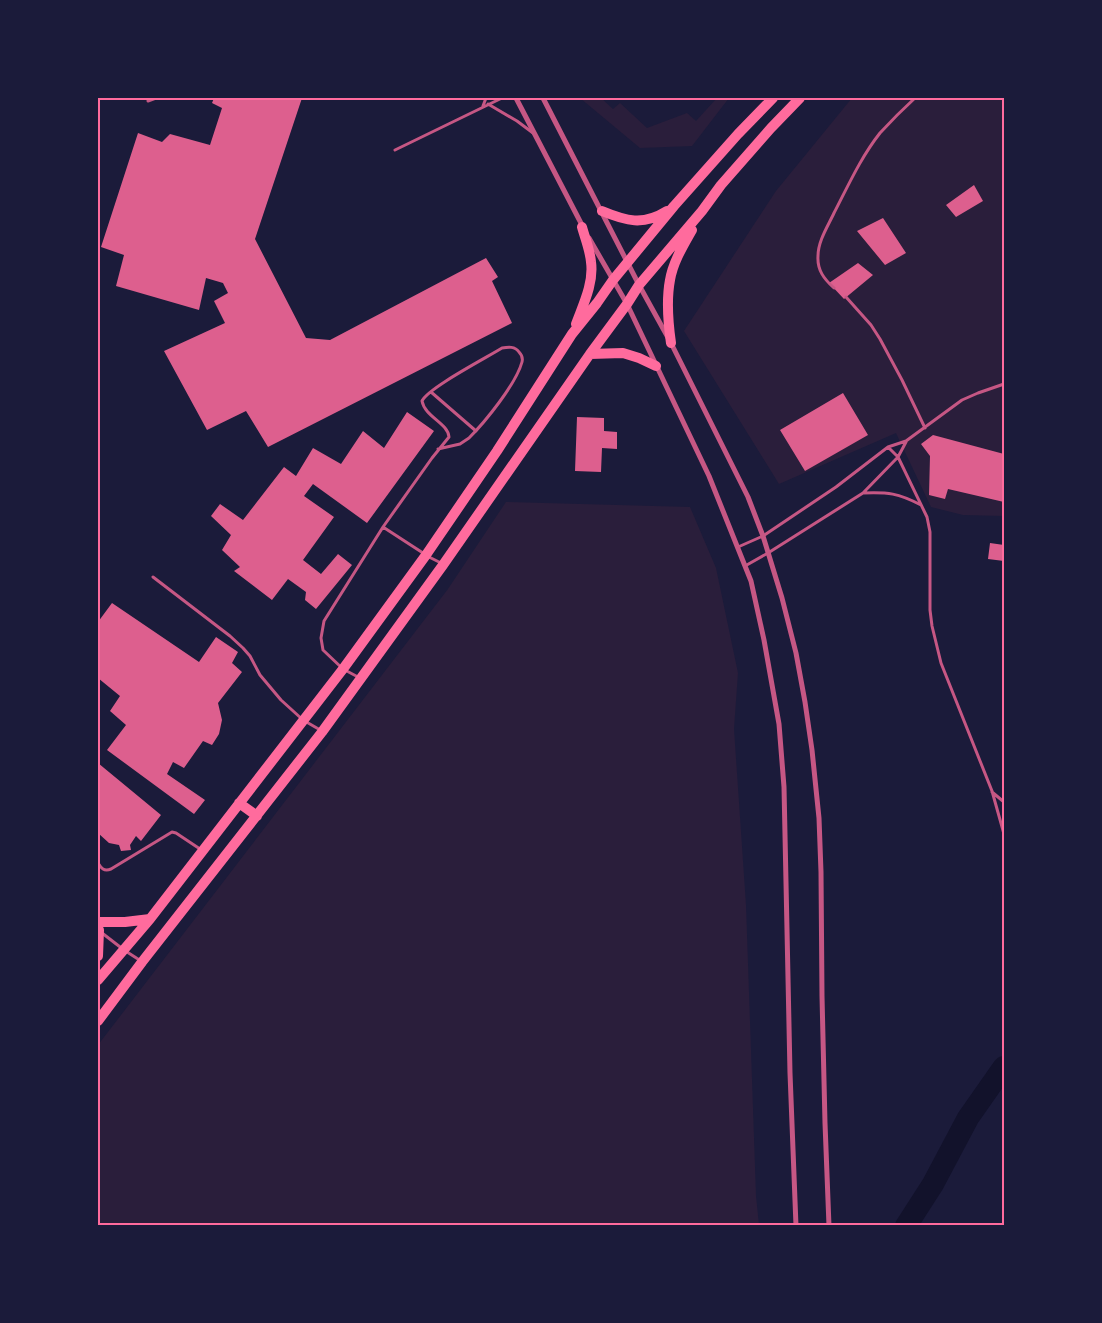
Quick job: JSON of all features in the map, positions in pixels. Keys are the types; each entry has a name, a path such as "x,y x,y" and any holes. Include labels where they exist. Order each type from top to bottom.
{"main road":[{"path":"98,980 150,919 343,669 426,555 497,451 572,334 613,280 674,206 773,98"},
{"path":"98,1021 361,679 444,565 639,285 702,212 721,185 800,98"},
{"path":"602,211 633,221 652,218 674,206"},
{"path":"671,343 668,313 670,279 678,256 702,212"},
{"path":"572,334 591,276 591,262 582,227"},
{"path":"590,354 623,353 656,366"},
{"path":"239,803 257,816"},
{"path":"98,956 98,927 150,919"}],"street":[{"path":"516,98 582,227 627,304 709,476 751,581 780,724 784,787 790,1073 796,1226"},
{"path":"543,98 639,285 671,343 748,497 763,536 796,653 812,750 819,818 829,1226"}],"lane":[{"path":"148,101 156,98"},
{"path":"483,107 486,98"},
{"path":"395,150 502,98"},
{"path":"834,288 820,273 817,256 819,246 853,176 880,133 915,98"},
{"path":"488,104 517,121 535,135"},
{"path":"846,297 871,325 880,339 925,428"},
{"path":"361,679 343,669 323,650 322,627 383,527 432,458 438,450 449,437 448,431 425,410 422,402 424,398 440,385 502,348 516,348 521,353 522,362 512,384 469,438 460,444 438,450"},
{"path":"738,548 763,536 836,487 888,447 906,441 962,400 978,392 1004,384"},
{"path":"431,392 476,431"},
{"path":"745,566 862,493 898,457 906,441"},
{"path":"888,447 898,457 927,516 930,532 930,610 941,663 992,791 1004,834"},
{"path":"862,493 885,492 896,494 922,505"},
{"path":"383,527 444,565"},
{"path":"153,577 230,636 250,656 260,675 272,691 303,720 322,732"},
{"path":"992,791 1004,802"},
{"path":"98,863 103,870 107,871 172,832 203,850"},
{"path":"98,927 124,950 142,962"}],"shaded area":[{"path":"580,98 601,98 613,109 620,103 647,128 687,113 696,121 717,98 729,98 692,146 640,148"},
{"path":"852,98 1004,98 1004,516 963,515 931,507 896,433 779,484 684,331 776,191"},
{"path":"506,502 690,507 716,568 738,673 734,729 746,905 756,1196 759,1225 98,1225 98,1045 448,589"}],"building":[{"path":"214,98 302,98 255,239 306,338 330,340 486,258 498,277 492,281 512,323 268,447 246,411 207,430 164,351 225,323 214,301 228,293 223,283 206,278 199,310 116,286 124,255 101,247 138,133 162,142 170,134 210,145 222,108 212,103"},
{"path":"974,185 983,201 956,217 946,205"},
{"path":"883,218 906,253 885,265 857,231"},
{"path":"858,263 873,275 844,299 829,283"},
{"path":"843,393 868,435 805,471 780,430"},
{"path":"407,412 434,431 367,523 313,484 304,496 334,517 303,560 321,574 338,554 352,565 316,609 305,600 306,592 288,579 272,600 234,571 240,567 222,550 231,535 211,516 220,504 243,520 284,467 296,476 313,448 341,464 363,431 384,448"},
{"path":"577,417 604,418 604,431 617,432 617,449 602,448 601,472 575,471"},
{"path":"933,435 1004,454 1004,502 948,489 945,499 929,495 930,456 921,444"},
{"path":"990,543 1004,545 1004,561 988,559"},
{"path":"112,603 199,662 216,637 238,652 232,663 242,672 218,703 222,720 219,734 212,745 203,741 184,768 173,762 167,774 205,800 194,814 107,750 126,725 110,711 120,696 98,678 98,622"},
{"path":"98,763 161,815 141,841 136,836 130,845 131,850 121,851 119,845 109,843 98,833"}],"waterway":[{"path":"906,1226 933,1184 968,1118 1004,1067"}]}
